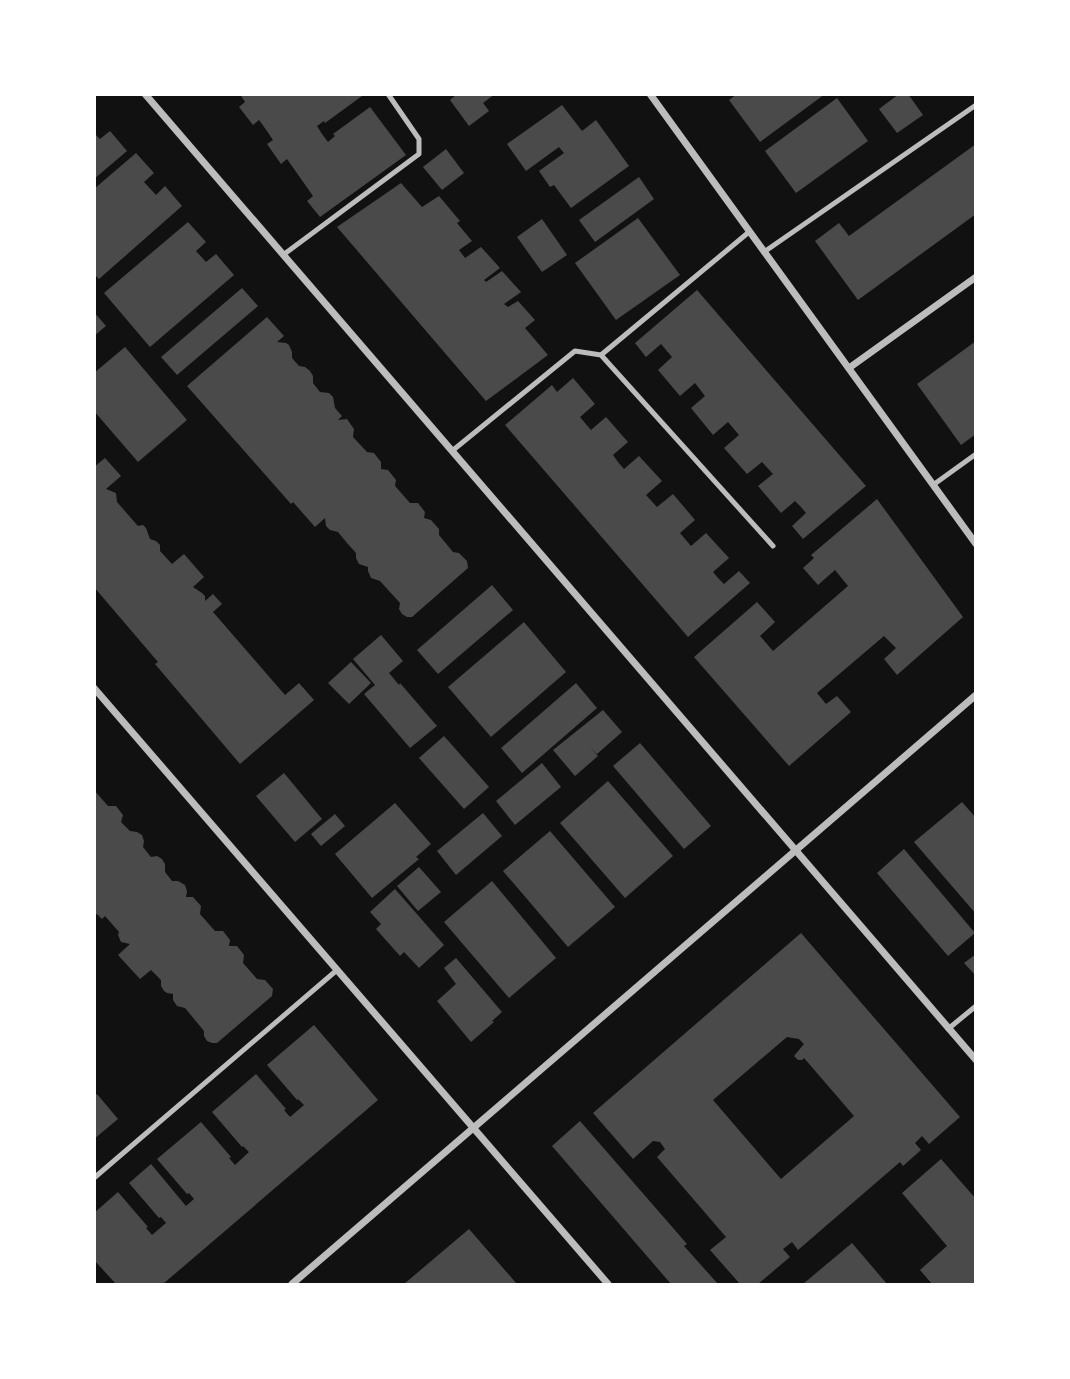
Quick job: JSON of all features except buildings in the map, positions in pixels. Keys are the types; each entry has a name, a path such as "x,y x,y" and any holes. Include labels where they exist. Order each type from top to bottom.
{"street":[{"path":"145,94 975,1060"},
{"path":"650,94 975,544"},
{"path":"849,368 975,278"},
{"path":"94,688 608,1284"},
{"path":"292,1284 975,695"}],"lane":[{"path":"283,255 419,154 419,139 388,94"},
{"path":"764,252 975,105"},
{"path":"601,355 749,232"},
{"path":"452,451 575,351 601,355 773,546"},
{"path":"933,485 975,454"},
{"path":"94,1178 337,970"},
{"path":"948,1029 975,1006"}]}
